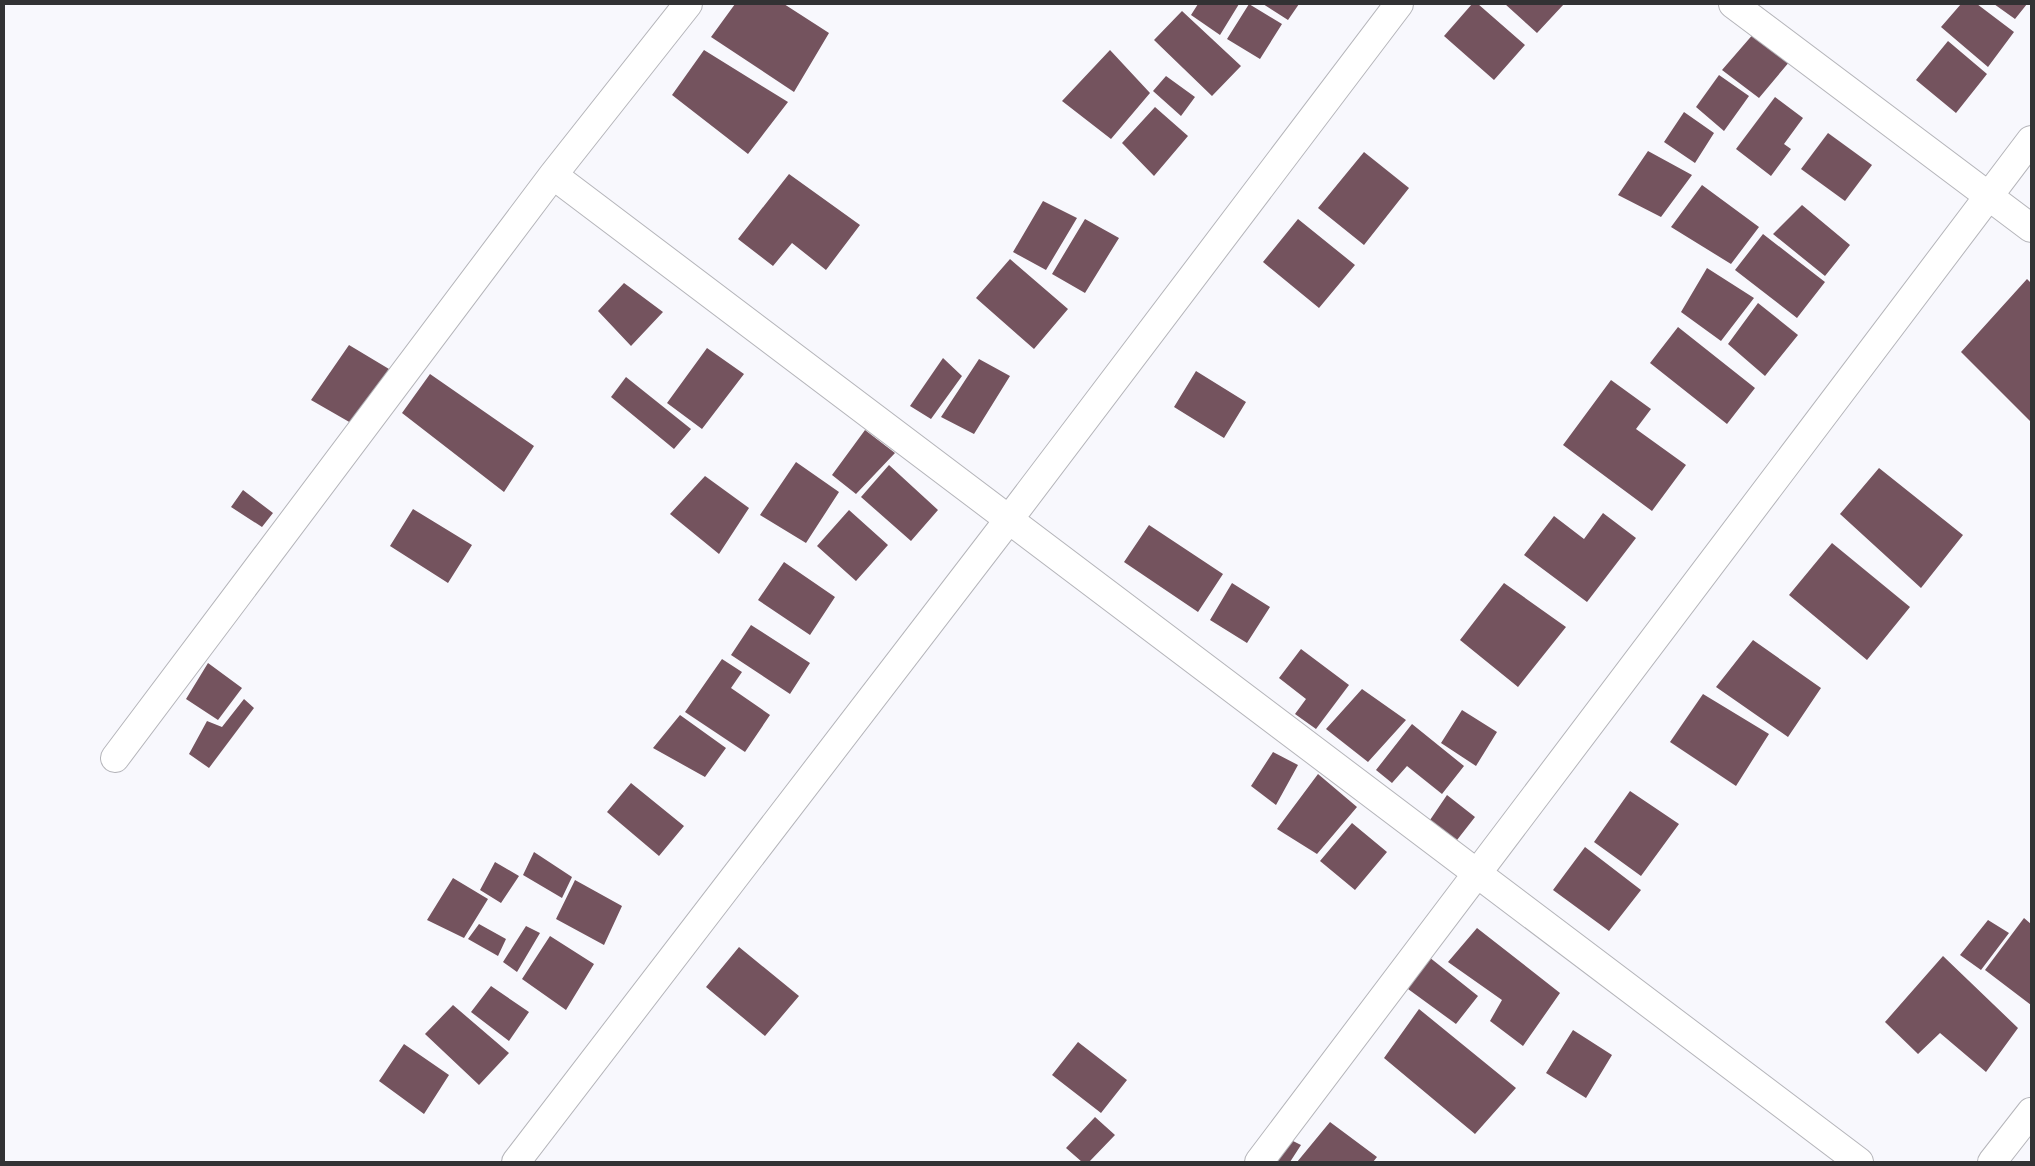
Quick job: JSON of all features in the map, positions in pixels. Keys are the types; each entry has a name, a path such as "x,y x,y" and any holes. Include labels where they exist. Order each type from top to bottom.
{"street":[{"path":"115,758 553,175 688,4"},
{"path":"516,1162 1010,518 1399,4"},
{"path":"1733,4 2031,228"},
{"path":"1259,1162 2031,140"},
{"path":"553,175 1010,518 1859,1162"},
{"path":"1992,1162 2031,1112"}],"building":[{"path":"735,4 784,4 829,33 794,92 711,37"},
{"path":"1198,4 1239,4 1220,35 1191,15"},
{"path":"1249,4 1282,24 1260,59 1227,39"},
{"path":"1263,4 1299,4 1288,20"},
{"path":"1472,4 1478,4 1525,45 1494,80 1444,36"},
{"path":"1505,4 1564,4 1537,33"},
{"path":"1961,4 1977,4 2014,32 1988,67 1941,27"},
{"path":"1994,4 2027,4 2015,19"},
{"path":"1182,11 1241,66 1212,96 1154,40"},
{"path":"1755,32 1790,61 1759,98 1722,70"},
{"path":"1948,41 1987,74 1956,113 1916,80"},
{"path":"704,50 788,102 748,154 672,95"},
{"path":"1110,50 1150,93 1111,139 1062,101"},
{"path":"1719,75 1749,96 1724,131 1696,107"},
{"path":"1166,76 1195,97 1181,116 1153,91"},
{"path":"1775,97 1803,118 1784,144 1791,149 1771,176 1736,149"},
{"path":"1155,107 1188,136 1154,176 1122,143"},
{"path":"1684,112 1714,133 1695,163 1664,142"},
{"path":"1828,133 1872,165 1845,201 1801,169"},
{"path":"1648,151 1692,175 1661,217 1618,195"},
{"path":"1364,152 1409,188 1364,245 1318,208"},
{"path":"789,174 860,225 826,270 792,243 773,266 738,239"},
{"path":"1702,185 1759,227 1731,264 1671,227"},
{"path":"1043,201 1077,218 1046,270 1013,252"},
{"path":"1802,205 1850,245 1825,276 1773,234"},
{"path":"1085,219 1119,238 1085,293 1052,274"},
{"path":"1298,219 1355,265 1319,308 1263,262"},
{"path":"1763,234 1825,282 1797,318 1735,270"},
{"path":"1010,259 1068,309 1034,349 976,298"},
{"path":"1707,268 1754,298 1721,341 1681,312"},
{"path":"2027,279 2031,283 2031,422 1961,352"},
{"path":"624,283 663,312 631,346 598,311"},
{"path":"1758,303 1798,335 1765,376 1728,344"},
{"path":"1678,327 1755,388 1727,424 1650,363"},
{"path":"349,345 389,369 351,423 311,400"},
{"path":"707,348 744,374 702,429 667,403"},
{"path":"943,358 962,376 931,419 910,406"},
{"path":"979,359 1010,376 974,434 941,417"},
{"path":"1196,371 1246,402 1224,438 1174,407"},
{"path":"430,374 534,446 504,492 402,413"},
{"path":"626,377 691,429 674,449 611,397"},
{"path":"1611,380 1651,409 1636,429 1686,465 1652,511 1563,445"},
{"path":"865,430 895,453 856,494 832,475"},
{"path":"796,462 839,492 806,543 760,515"},
{"path":"889,465 938,510 911,541 861,497"},
{"path":"1879,468 1963,535 1921,588 1840,514"},
{"path":"705,476 749,508 719,554 670,514"},
{"path":"243,490 273,513 262,527 231,507"},
{"path":"413,509 472,545 448,583 390,546"},
{"path":"849,510 888,545 856,581 817,546"},
{"path":"1603,513 1636,538 1587,602 1524,555 1554,516 1584,539"},
{"path":"1149,525 1223,574 1198,612 1124,562"},
{"path":"1832,543 1910,607 1867,660 1789,595"},
{"path":"784,562 835,597 810,635 758,600"},
{"path":"1232,583 1270,607 1247,643 1210,620"},
{"path":"1504,583 1566,627 1518,687 1460,640"},
{"path":"751,625 810,663 790,694 731,655"},
{"path":"1753,640 1821,688 1788,737 1716,687"},
{"path":"1301,649 1349,685 1316,729 1295,714 1306,699 1279,678"},
{"path":"722,659 742,672 731,688 770,715 745,752 685,712"},
{"path":"208,663 242,688 218,720 186,699"},
{"path":"1362,689 1406,720 1368,762 1326,729"},
{"path":"1703,694 1769,734 1736,786 1670,742"},
{"path":"244,699 254,708 209,768 189,754 207,721 222,727"},
{"path":"1462,710 1497,732 1476,766 1441,743"},
{"path":"680,715 726,748 705,777 653,748"},
{"path":"1412,724 1464,766 1442,794 1407,766 1392,783 1376,770"},
{"path":"1273,752 1298,765 1276,805 1251,786"},
{"path":"1318,774 1357,807 1317,854 1277,829"},
{"path":"631,783 684,826 659,856 607,812"},
{"path":"1630,791 1679,824 1641,876 1594,842"},
{"path":"1447,795 1475,817 1457,840 1430,820"},
{"path":"1352,823 1387,852 1355,890 1320,861"},
{"path":"1585,847 1641,890 1609,931 1553,890"},
{"path":"534,852 572,877 562,898 523,875"},
{"path":"495,862 519,876 501,903 480,890"},
{"path":"453,878 488,899 464,938 427,920"},
{"path":"575,880 622,906 604,945 556,919"},
{"path":"2024,918 2031,924 2031,1005 1985,970"},
{"path":"1988,920 2009,933 1981,970 1960,955"},
{"path":"479,924 506,939 498,956 468,939"},
{"path":"526,926 540,933 517,972 503,962"},
{"path":"1477,928 1560,993 1523,1046 1490,1021 1502,1000 1448,962"},
{"path":"550,936 594,964 566,1010 522,979"},
{"path":"739,947 799,996 765,1036 706,987"},
{"path":"1943,956 2018,1028 1986,1072 1940,1033 1918,1054 1885,1022"},
{"path":"1429,957 1478,996 1456,1024 1408,989"},
{"path":"491,986 529,1012 509,1041 471,1012"},
{"path":"453,1005 509,1053 479,1085 425,1034"},
{"path":"1419,1009 1516,1088 1475,1134 1384,1058"},
{"path":"1573,1030 1612,1055 1586,1098 1546,1073"},
{"path":"1078,1042 1127,1080 1101,1113 1052,1075"},
{"path":"404,1044 449,1075 424,1114 379,1081"},
{"path":"1095,1117 1115,1135 1089,1162 1082,1162 1066,1148"},
{"path":"1330,1122 1377,1157 1373,1162 1297,1162"},
{"path":"1287,1138 1301,1145 1290,1162 1273,1162"}]}
